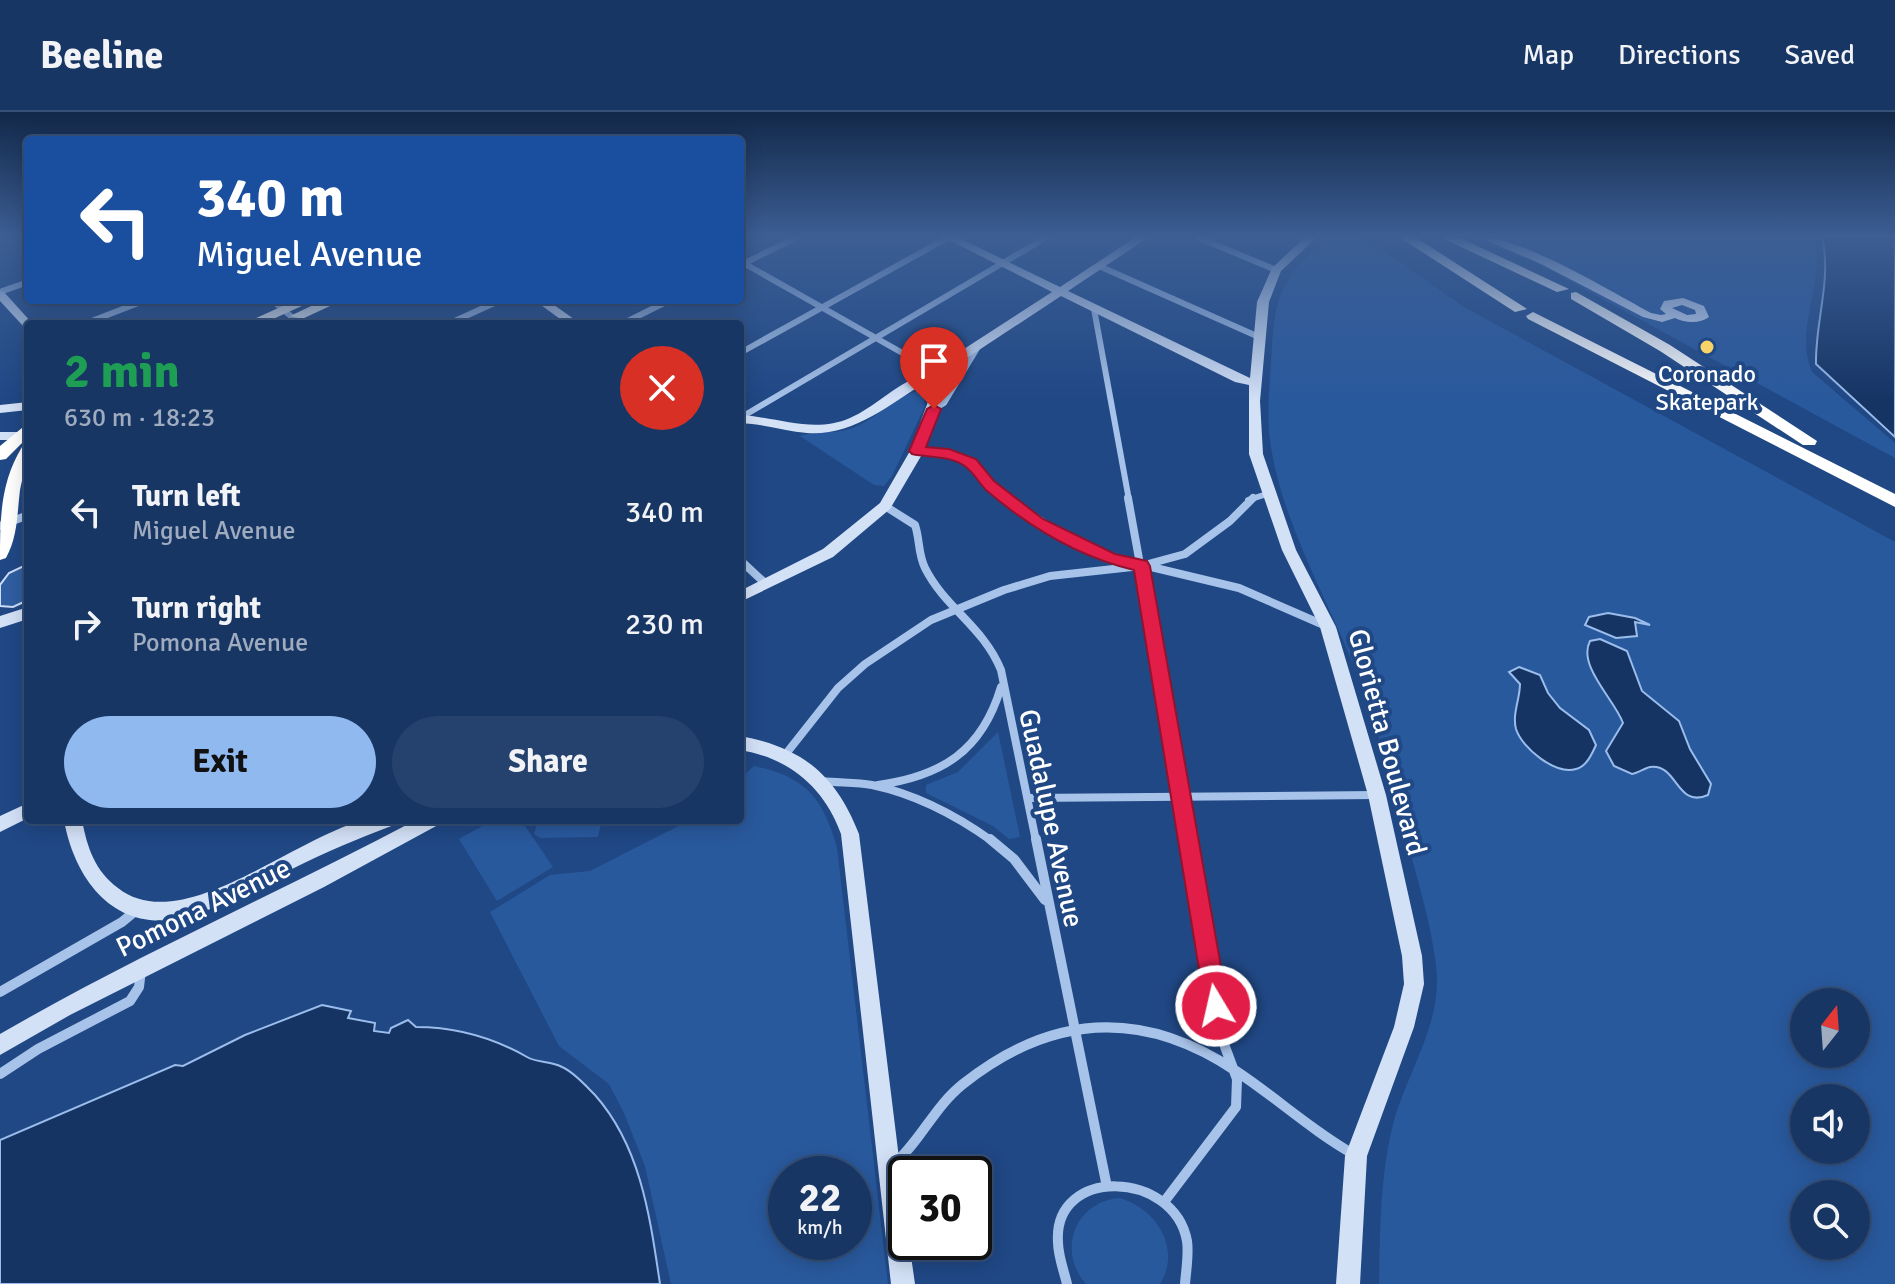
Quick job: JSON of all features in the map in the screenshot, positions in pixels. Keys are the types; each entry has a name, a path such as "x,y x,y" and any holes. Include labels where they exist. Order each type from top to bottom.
{"highway":[{"path":"1492,292 1526,313 1895,501"},
{"path":"1568,292 1895,491"},
{"path":"285,315 302,304"},
{"path":"266,320 322,304"},
{"path":"0,455 18,438"},
{"path":"0,554 6,495 18,438"}],"street":[{"path":"744,595 828,553 885,506 917,451 934,409 932,380 920,366 793,292"},
{"path":"744,351 851,292"},
{"path":"744,416 955,292"},
{"path":"744,418 829,429 863,419 890,399 932,380 979,344 1058,292"},
{"path":"1060,292 1239,379 1255,383"},
{"path":"1091,292 1183,798 1221,1036 1235,1071 1239,1092 1236,1107 1164,1202"},
{"path":"1157,292 1259,337"},
{"name":"Glorietta Boulevard","path":"1267,292 1263,302 1255,383 1256,454 1267,494 1289,550 1328,627 1377,795 1412,956 1414,984 1404,1027 1356,1156 1348,1284"},
{"path":"1602,292 1647,315 1662,319 1673,315"},
{"path":"0,293 24,320"},
{"path":"94,320 136,304"},
{"path":"457,320 492,304"},
{"path":"546,304 569,320"},
{"path":"630,320 662,304"},
{"path":"934,409 944,403 979,344"},
{"path":"902,353 932,380"},
{"path":"927,424 932,380"},
{"path":"0,412 24,406"},
{"path":"917,451 949,454 971,462 989,484 1037,522 1110,558 1214,579 1248,590 1328,627"},
{"path":"785,755 816,713 865,664 904,636 958,608 1050,576 1141,566 1185,554 1230,521 1249,499 1267,494"},
{"name":"Guadalupe Avenue","path":"885,506 913,520 920,530 922,565 938,590 987,636 1001,670 1106,1182"},
{"path":"4,524 24,516"},
{"path":"744,564 766,584"},
{"path":"0,622 24,614"},
{"path":"822,781 873,785 925,776 947,766 965,751 994,714 1001,689 1001,670"},
{"path":"744,744 785,755 822,781 840,806 850,834 888,1169"},
{"path":"873,785 930,807 1002,847 1024,869 1047,903"},
{"path":"1028,798 1377,795"},
{"path":"0,824 24,812"},
{"path":"73,824 76,848 92,878 118,899 139,908 170,911 194,907 312,850 378,824"},
{"name":"Pomona Avenue","path":"0,1045 425,824"},
{"path":"0,992 122,922 139,908"},
{"path":"0,1074 38,1049 130,1001 137,994 141,969"},
{"path":"906,1156 944,1101 987,1065 1030,1038 1075,1027 1125,1025 1194,1045 1235,1071 1324,1139 1356,1156"},
{"path":"1067,1284 1057,1244 1061,1222 1072,1203 1087,1189 1106,1182 1126,1182 1146,1189 1164,1202 1178,1221 1187,1244 1189,1269 1185,1284"},
{"path":"900,1260 903,1284"}],"shaded area":[{"path":"1282,292 1442,292 1464,307 1895,542 1895,1284 1379,1284 1381,1208 1387,1152 1397,1112 1434,1009 1436,965 1422,894 1374,723 1352,661 1300,544 1279,484 1269,431 1277,305"},
{"path":"1589,292 1813,292 1806,339 1812,372 1895,443 1895,458"},
{"path":"1823,292 1895,292 1895,437 1816,364"},
{"path":"922,390 925,406 892,476 884,486 874,485 800,436 850,429 903,397"},
{"path":"1608,613 1635,618 1650,625 1635,622 1637,636 1616,638 1585,625 1589,617"},
{"path":"1600,639 1627,651 1642,691 1679,721 1690,749 1711,784 1708,795 1697,798 1689,796 1659,768 1650,767 1632,774 1614,766 1606,751 1623,723 1593,672 1587,651 1590,641"},
{"path":"1519,667 1540,675 1548,693 1560,708 1589,730 1596,745 1580,768 1568,770 1549,764 1532,752 1519,736 1515,718 1520,684 1509,672"},
{"path":"998,732 1020,837 1009,839 993,826 926,793 926,785 958,772"},
{"path":"754,766 787,776 810,792 825,816 837,848 888,1284 671,1284 645,1166 624,1113 609,1084 559,1046 490,912 550,875 590,871 682,824 744,824 744,775"},
{"path":"486,824 524,824 553,867 497,901 459,839"},
{"path":"537,824 601,824 598,837 540,838 534,834"},
{"path":"322,1005 351,1011 348,1018 375,1023 374,1031 389,1033 391,1028 408,1020 416,1027 474,1034 531,1059 558,1065 575,1076 611,1115 633,1160 647,1208 660,1284 0,1284 0,1140 175,1065 183,1066 245,1035"},
{"path":"1120,1198 1145,1211 1162,1232 1168,1257 1160,1284 1086,1284 1077,1271 1072,1257 1075,1229 1092,1208"}],"building":[{"path":"24,566 24,602 13,607 0,606 0,585 9,573"}],"place":[{"name":"Coronado Skatepark","path":"1707,347"}],"route":[{"path":"934,409 917,451 949,454 971,462 989,484 1037,522 1110,558 1141,566 1183,798 1216,1006"}]}
